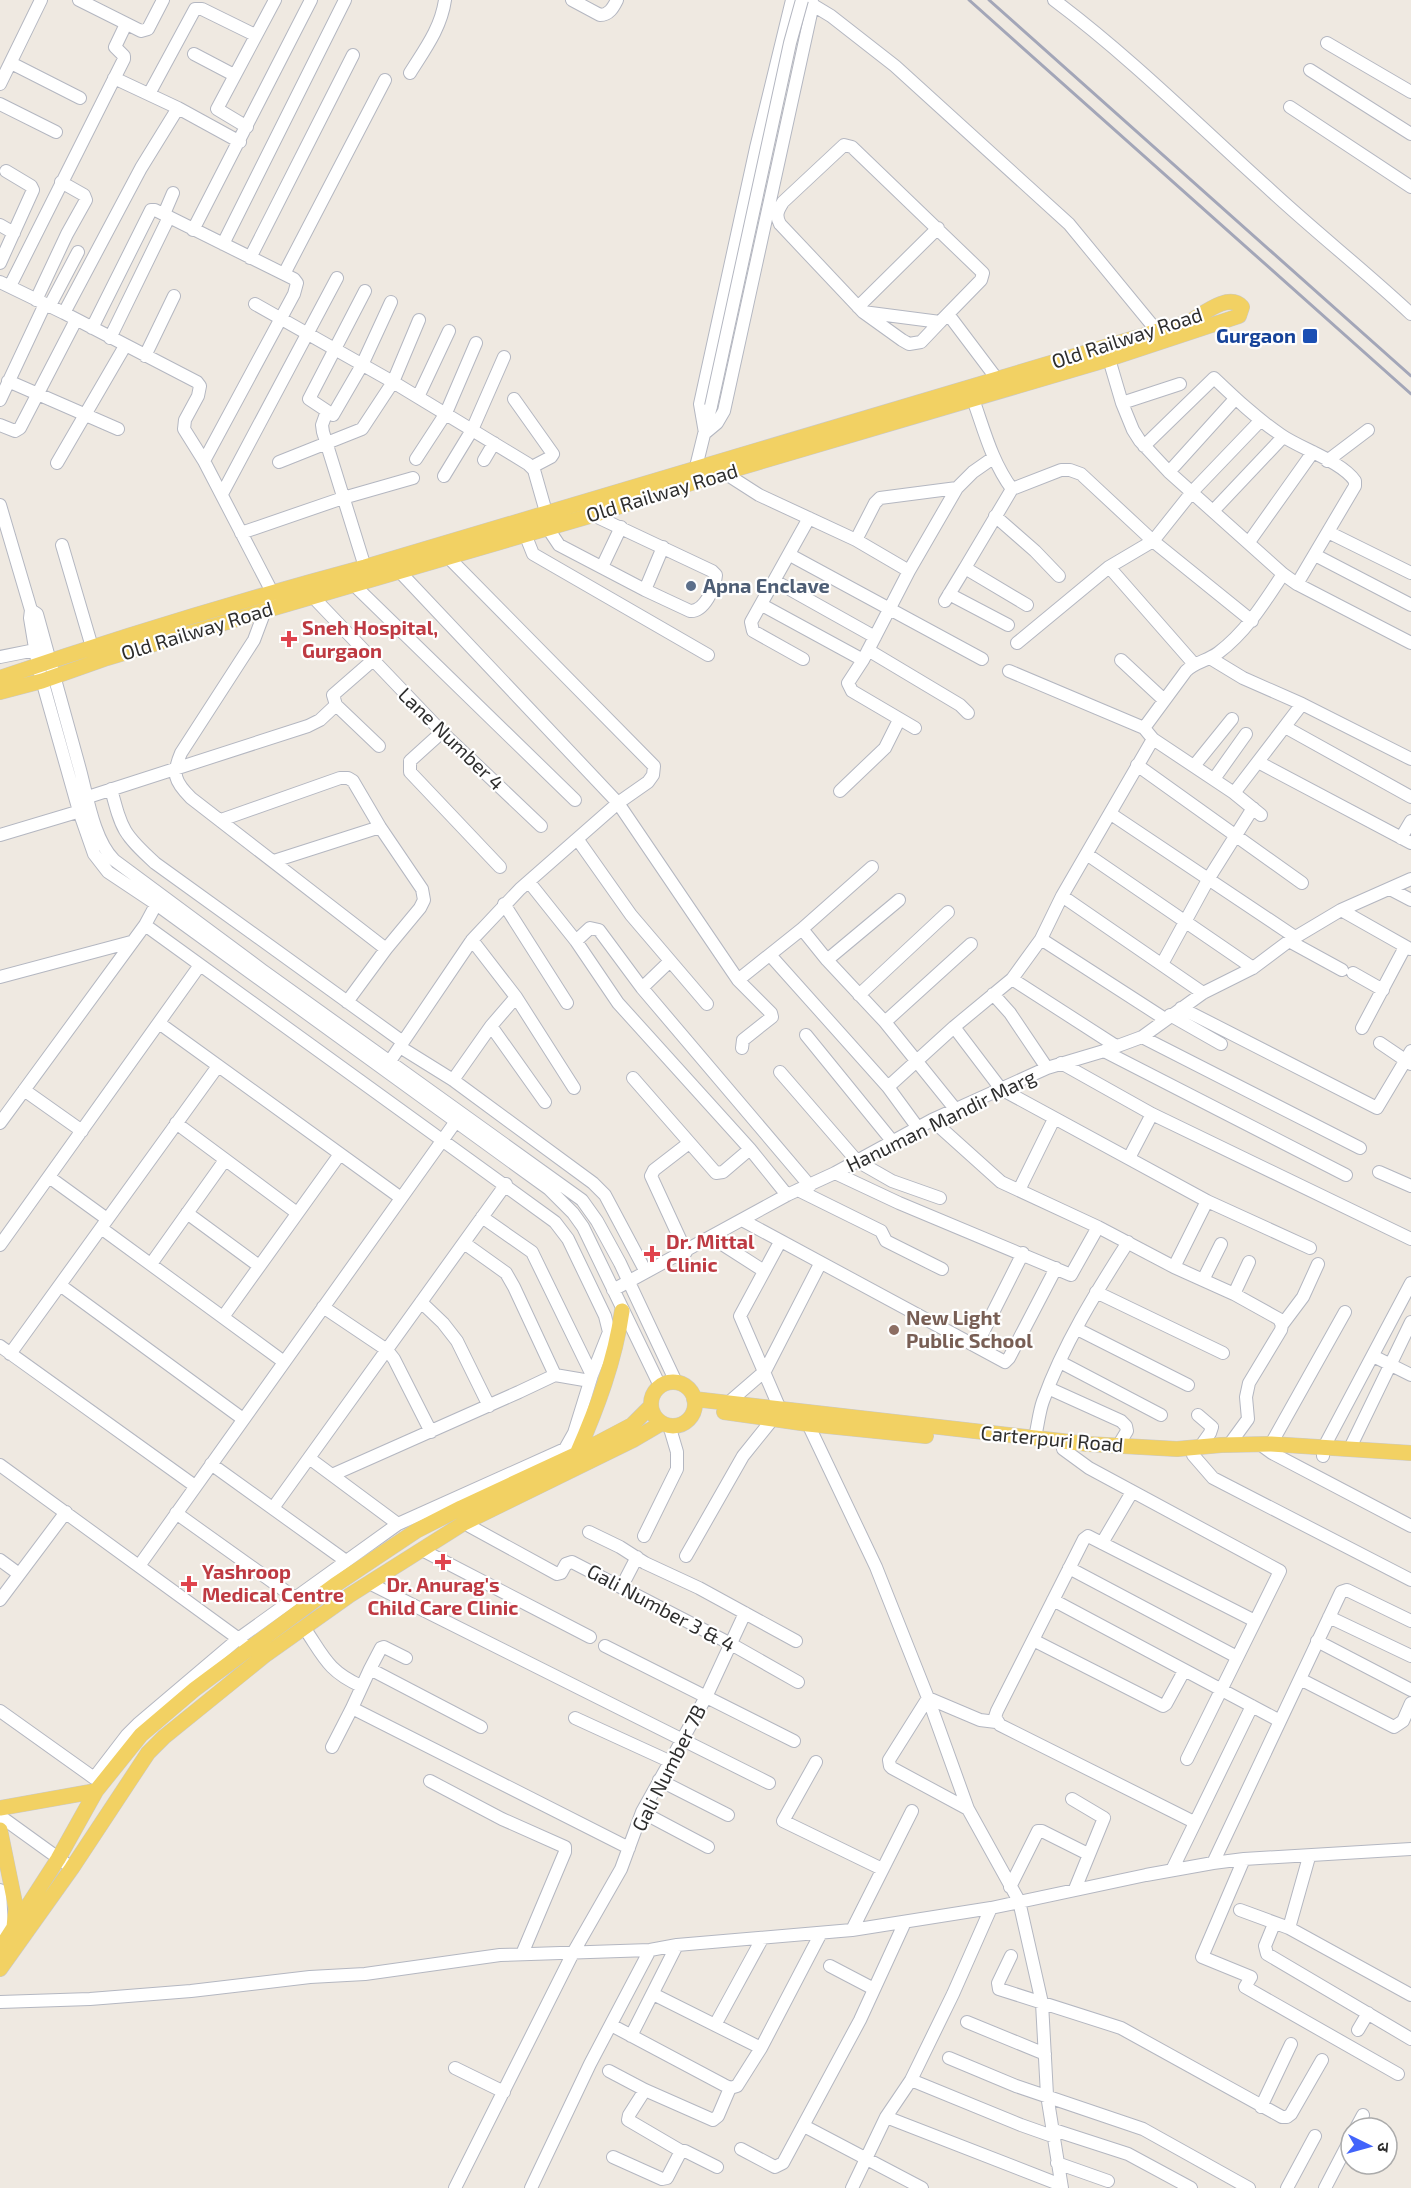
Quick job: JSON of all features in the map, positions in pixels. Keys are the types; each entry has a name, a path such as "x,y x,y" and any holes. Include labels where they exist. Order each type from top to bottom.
{"main road":[{"name":"Old Railway Road","path":"46,671 92,647 272,592 547,520 971,393 1108,359 1239,316 1242,307 1239,303 1230,301 1189,322 997,379 971,393"},
{"name":"Old Railway Road","path":"1,680 106,658 314,598 525,534 547,520 593,515 694,476"},
{"path":"577,1455 613,1358 622,1311"},
{"path":"0,1969 72,1868 148,1753 251,1648 305,1629 350,1595 464,1524 665,1424 677,1425 685,1422 691,1416 694,1403 690,1391 676,1382 660,1386 654,1393 651,1406 653,1414 665,1424"},
{"name":"Carterpuri Road","path":"694,1403 728,1403 808,1424 1063,1449 1197,1451 1268,1447"},
{"name":"Carterpuri Road","path":"694,1403 776,1414 894,1421 948,1430 1088,1444 1197,1451 1229,1445 1268,1447 1411,1461"},
{"path":"7,1932 58,1859 96,1791 141,1735 195,1689 335,1585 416,1531 577,1455 632,1425 651,1406"},
{"name":"Carterpuri Road","path":"1323,1451 1350,1448 1411,1453"},
{"path":"0,1808 96,1791"},
{"path":"0,1830 16,1908 0,1949"}],"street":[{"path":"0,84 41,0"},
{"path":"79,0 141,31 148,29 163,0"},
{"path":"247,127 217,110 275,0"},
{"path":"194,230 310,0"},
{"path":"223,244 345,0"},
{"path":"410,73 436,32 445,0"},
{"path":"572,0 600,15 610,12 617,0"},
{"path":"705,433 700,404 756,148 792,0"},
{"path":"1054,0 1089,26 1159,87 1275,195 1411,314"},
{"path":"705,433 717,423 724,411 805,1"},
{"path":"694,476 790,43 805,1"},
{"path":"805,1 895,66 1069,224 1157,331"},
{"path":"149,94 195,9 202,9 255,35"},
{"path":"126,24 116,43 117,51 124,56 124,59 61,182 5,284 197,382 200,386 198,396 185,420 184,429 222,494 272,592 255,640 181,753 174,768 177,781 184,791 386,949"},
{"path":"1327,43 1411,92"},
{"path":"194,54 234,75"},
{"path":"250,258 353,55"},
{"path":"11,63 80,98"},
{"path":"1310,70 1411,134"},
{"path":"114,78 178,108 240,142"},
{"path":"284,274 385,80"},
{"path":"0,104 56,132"},
{"path":"1290,107 1411,187"},
{"path":"64,313 141,168 178,108"},
{"path":"844,145 852,147 982,273 981,280 921,342 909,344 860,310 780,224 777,217 783,202 844,145"},
{"path":"0,263 33,189 32,186 6,171"},
{"path":"0,400 44,304 67,234 86,200 84,195 61,182"},
{"path":"110,338 166,216 173,193"},
{"path":"92,328 149,212 155,210 294,279 297,289 204,461"},
{"path":"0,225 14,233"},
{"path":"860,310 938,228"},
{"path":"44,304 78,252"},
{"path":"222,494 338,278"},
{"path":"365,291 309,399 333,415 362,365 391,302"},
{"path":"145,356 174,296"},
{"path":"255,304 446,413 532,467 547,520 559,545 690,611 701,608 716,581 716,575 712,571 593,515"},
{"path":"860,310 944,318 997,379"},
{"path":"0,425 18,431 76,320"},
{"path":"279,462 362,429 393,382 419,320"},
{"path":"418,397 449,331"},
{"path":"416,459 446,413 476,343"},
{"path":"57,463 125,346"},
{"path":"444,476 472,430 504,357"},
{"path":"1108,359 1133,430 1144,446 1169,472 1283,574 1411,643"},
{"path":"1144,446 1214,378 1235,399 1283,437 1313,452 1349,475 1355,481 1354,486 1298,584"},
{"path":"9,381 118,429"},
{"path":"1122,403 1180,384"},
{"path":"971,393 993,458 1012,489"},
{"path":"514,399 553,454 532,467"},
{"path":"1169,472 1235,399"},
{"path":"327,411 322,428 365,567"},
{"path":"1017,643 1109,567 1153,541 1192,492 1261,420"},
{"path":"1327,461 1368,430"},
{"path":"1213,511 1283,437"},
{"path":"484,460 494,443"},
{"path":"1249,542 1313,452"},
{"path":"915,728 849,688 848,683 866,655 909,571 957,488 973,472 993,458"},
{"path":"718,468 759,495 856,540 909,571"},
{"path":"1008,625 947,597 1012,489 1061,470 1081,474 1153,541 1252,621"},
{"path":"241,533 343,498 413,478"},
{"path":"856,540 875,503 880,498 957,488"},
{"path":"0,505 31,610 35,650 46,671"},
{"path":"995,516 1035,551 1059,576"},
{"path":"803,658 753,631 751,622 809,518"},
{"path":"602,567 621,527"},
{"path":"1328,532 1411,573"},
{"path":"525,534 533,554 708,655"},
{"path":"62,545 92,647"},
{"path":"645,590 663,547"},
{"path":"790,555 982,659"},
{"path":"1315,555 1411,605"},
{"path":"387,1066 472,939 504,904 618,803 648,782 653,775 654,766 651,760 447,556"},
{"path":"1109,567 1194,664"},
{"path":"965,568 1027,605"},
{"path":"399,571 618,803 738,980 772,1016 743,1040 742,1048"},
{"path":"1144,728 1186,671 1194,664 1218,653 1252,621 1283,574"},
{"path":"775,581 875,637"},
{"path":"354,585 574,800"},
{"name":"Lane Number 4","path":"314,598 442,732 541,826"},
{"path":"762,605 866,655 960,705 968,713"},
{"path":"31,610 37,614 46,671 86,806 94,854 102,866 108,872 158,900 459,1117 582,1200 597,1221 629,1281 676,1382"},
{"path":"0,657 35,650"},
{"path":"1210,657 1249,681 1302,704 1411,759"},
{"path":"1121,660 1164,700"},
{"path":"372,661 333,695 336,705 379,746"},
{"path":"1009,671 1144,728 1153,739 1214,779 1257,811 1236,837 1209,878 1162,964"},
{"path":"1234,794 1302,704"},
{"path":"0,835 86,806 111,789 308,726 320,720 336,705"},
{"path":"1194,766 1232,719"},
{"path":"840,791 885,748 899,720"},
{"path":"1285,728 1411,797"},
{"path":"442,732 410,761 410,772 500,867"},
{"path":"1214,779 1246,734"},
{"path":"888,1087 954,1027 1012,979 1041,939 1062,896 1088,855 1153,739"},
{"path":"1258,762 1406,841 1411,821"},
{"path":"1137,765 1302,883"},
{"path":"221,820 340,778 353,781 380,827 422,889 424,900 347,1002"},
{"path":"111,789 126,835 155,862 600,1189 646,1272"},
{"path":"1111,814 1209,878 1292,939 1383,990"},
{"path":"274,861 380,827"},
{"path":"578,840 631,915 707,1004"},
{"path":"1088,855 1253,968"},
{"path":"738,980 802,929 872,867"},
{"name":"Hanuman Mandir Marg","path":"613,1290 932,1120 1047,1068 1142,1037 1203,993 1253,968 1292,939 1341,910 1411,879"},
{"path":"530,882 576,940 618,1003 750,1149 798,1190 880,1231 886,1241 942,1269"},
{"path":"1390,889 1411,900"},
{"path":"1062,896 1203,993"},
{"path":"0,1123 145,925 158,900"},
{"path":"827,960 899,900"},
{"path":"504,904 567,1003"},
{"path":"1341,910 1408,948 1362,1028"},
{"path":"859,995 948,912"},
{"path":"0,1711 94,1778 139,1723 251,1648 295,1598 398,1524 561,1452 574,1434 591,1378 609,1332 605,1316 561,1228 555,1221 145,925"},
{"path":"576,940 590,928 597,928 798,1190"},
{"path":"802,929 827,960 885,1022 956,1110"},
{"path":"472,939 516,997 574,1088"},
{"path":"1041,939 1168,1017 1221,1044"},
{"path":"0,977 131,942"},
{"path":"885,1022 971,944"},
{"path":"770,955 888,1087 918,1128"},
{"path":"642,988 669,962"},
{"path":"0,1245 200,965"},
{"path":"1012,979 1110,1049 1346,1175"},
{"path":"993,994 1010,1013 1047,1068"},
{"path":"453,1080 491,1026 516,997"},
{"path":"1181,1008 1377,1108 1409,1058 1380,1043"},
{"path":"159,1023 401,1198"},
{"path":"491,1026 545,1102"},
{"path":"954,1027 1001,1089 1207,1202 1310,1248"},
{"path":"806,1035 893,1142"},
{"path":"1142,1037 1360,1148"},
{"path":"1061,1063 1152,1114 1411,1239"},
{"path":"195,1486 5,1350 60,1285 218,1066"},
{"path":"780,1071 858,1161 892,1181 940,1198"},
{"path":"633,1078 718,1173 723,1172 750,1149"},
{"path":"24,1090 82,1131"},
{"path":"1129,1158 1152,1114"},
{"path":"139,1566 459,1117"},
{"path":"459,1117 549,1189 573,1213 583,1227 660,1386"},
{"path":"1019,1190 1053,1119"},
{"path":"932,1120 1002,1182 1234,1294 1273,1315 1282,1325"},
{"path":"176,1124 297,1213"},
{"path":"686,1251 651,1176 654,1170 689,1143"},
{"path":"223,1317 340,1154"},
{"path":"150,1264 225,1160"},
{"path":"1379,1172 1411,1186"},
{"path":"835,1173 899,1203 1071,1275 1098,1227"},
{"path":"49,1177 150,1264 284,1362"},
{"path":"273,1508 506,1184"},
{"path":"1174,1267 1207,1202"},
{"path":"187,1213 259,1266"},
{"path":"482,1217 532,1252 591,1378"},
{"path":"742,1221 1005,1362 1056,1269"},
{"path":"711,1237 764,1271"},
{"path":"686,1556 742,1456 776,1414 765,1371 740,1316 780,1242"},
{"path":"1035,1437 1042,1403 1060,1362 1096,1292 1128,1242"},
{"path":"464,1243 506,1273 555,1375"},
{"path":"1203,1280 1221,1244"},
{"path":"976,1346 1023,1253"},
{"path":"1234,1294 1249,1262"},
{"path":"728,1403 765,1371 820,1264"},
{"path":"1229,1445 1248,1419 1246,1396 1249,1383 1278,1336 1282,1325 1303,1297 1318,1264"},
{"path":"1323,1451 1411,1283"},
{"path":"60,1285 243,1419"},
{"path":"1096,1292 1223,1353"},
{"path":"421,1302 443,1323 457,1341 489,1406"},
{"path":"323,1307 387,1350 401,1368 431,1432"},
{"path":"1344,1312 1268,1447 1411,1526"},
{"path":"1350,1448 1410,1326 1392,1319"},
{"path":"1077,1329 1188,1385"},
{"path":"1372,1356 1411,1375"},
{"path":"1060,1362 1161,1415"},
{"path":"332,1475 555,1375 591,1378"},
{"path":"1048,1388 1121,1421 1126,1426 1126,1431 1118,1446"},
{"path":"1198,1415 1212,1427 1197,1451 1213,1478 1411,1580"},
{"path":"644,1536 678,1462 677,1452 665,1424"},
{"path":"808,1424 876,1567 928,1698 968,1809 1019,1901 1042,2003 1047,2095 1061,2186"},
{"path":"1063,1449 1089,1468 1132,1492 1279,1569 1280,1573 1186,1759"},
{"path":"309,1458 398,1524"},
{"path":"211,1464 346,1561"},
{"path":"0,1465 251,1648"},
{"path":"1102,1543 1132,1492"},
{"path":"0,1600 66,1512"},
{"path":"176,1513 295,1598"},
{"name":"Gali Number 3 & 4","path":"464,1524 556,1574 561,1573 566,1564 572,1562 622,1586 798,1682"},
{"path":"589,1532 796,1641"},
{"path":"996,1722 997,1711 1084,1539 1088,1536 1255,1621"},
{"path":"422,1550 591,1638"},
{"path":"622,1586 637,1557"},
{"path":"0,1560 19,1574"},
{"path":"1069,1568 1238,1657"},
{"path":"369,1583 770,1783"},
{"path":"1213,1863 1341,1592 1347,1590 1411,1622"},
{"path":"1053,1600 1280,1721"},
{"name":"Gali Number 7B","path":"455,2188 573,1953 621,1869 642,1812 706,1697 745,1613"},
{"path":"1329,1617 1411,1656"},
{"path":"305,1629 333,1670 343,1678 361,1686"},
{"path":"1033,1640 1163,1706 1184,1671"},
{"path":"1317,1641 1411,1690"},
{"path":"605,1646 794,1741"},
{"path":"332,1747 381,1648 384,1647 406,1658"},
{"path":"370,1669 481,1727"},
{"path":"1300,1679 1394,1727 1403,1721 1411,1703"},
{"path":"928,1698 980,1720 996,1722 1194,1822"},
{"path":"928,1698 890,1760 890,1766 968,1809"},
{"path":"1172,1870 1252,1706"},
{"path":"352,1708 629,1848"},
{"path":"575,1718 669,1761"},
{"path":"816,1762 783,1821 882,1869"},
{"path":"659,1780 728,1815"},
{"path":"430,1781 565,1847 565,1852 522,1954"},
{"path":"1072,1799 1104,1818 1075,1889"},
{"path":"852,1930 912,1811"},
{"path":"642,1812 708,1847"},
{"path":"0,1816 72,1868"},
{"path":"1010,1887 1038,1831 1088,1854"},
{"path":"0,2002 90,1999 180,1992 310,1977 365,1974 500,1955 650,1950 677,1945 852,1930 991,1908 1075,1889 1213,1863 1244,1859 1309,1857 1411,1849"},
{"path":"1288,1928 1309,1857"},
{"path":"1244,1859 1202,1957 1251,1977 1245,1987 1398,2074"},
{"path":"0,1890 2,1929 7,1932"},
{"path":"852,2188 886,2117 911,2080 953,1994 991,1908"},
{"path":"1240,1910 1288,1928 1411,1995"},
{"path":"741,2149 770,2165 779,2167 783,2163 874,1989 905,1922"},
{"path":"1274,1924 1265,1946 1267,1954 1411,2039"},
{"path":"613,2026 730,2088 737,2086 761,2048 821,1933"},
{"path":"715,2025 762,1939"},
{"path":"632,2036 677,1945"},
{"path":"531,2188 592,2059 650,1950"},
{"path":"1011,1956 997,1987 1002,1990 1121,2028 1282,2117 1287,2117 1322,2060"},
{"path":"830,1966 874,1989"},
{"path":"653,1994 761,2048"},
{"path":"1358,2030 1368,2013"},
{"path":"967,2022 1045,2054"},
{"path":"1261,2107 1291,2044"},
{"path":"948,2058 1016,2086 1149,2132 1243,2186"},
{"path":"455,2068 504,2092"},
{"path":"609,2071 645,2090 713,2120 718,2116 730,2088"},
{"path":"911,2080 1021,2125 1128,2154 1191,2188"},
{"path":"645,2090 628,2120 681,2151 717,2167"},
{"path":"886,2117 1061,2186"},
{"path":"804,2126 922,2188"},
{"path":"1287,2188 1315,2136"},
{"path":"613,2157 662,2179 667,2178 681,2151"},
{"path":"1325,2188 1339,2161"},
{"path":"1057,2163 1108,2181"}],"railway":[{"path":"969,0 1411,394"},
{"path":"989,0 1411,376"}],"place":[{"name":"Gurgaon","path":"1310,336"},
{"name":"Apna Enclave","path":"691,586"},
{"name":"Sneh Hospital, Gurgaon","path":"289,639"},
{"name":"Dr. Mittal Clinic","path":"652,1254"},
{"name":"New Light Public School","path":"894,1330"},
{"name":"Dr. Anurag's Child Care Clinic","path":"443,1562"},
{"name":"Yashroop Medical Centre","path":"189,1584"}]}
